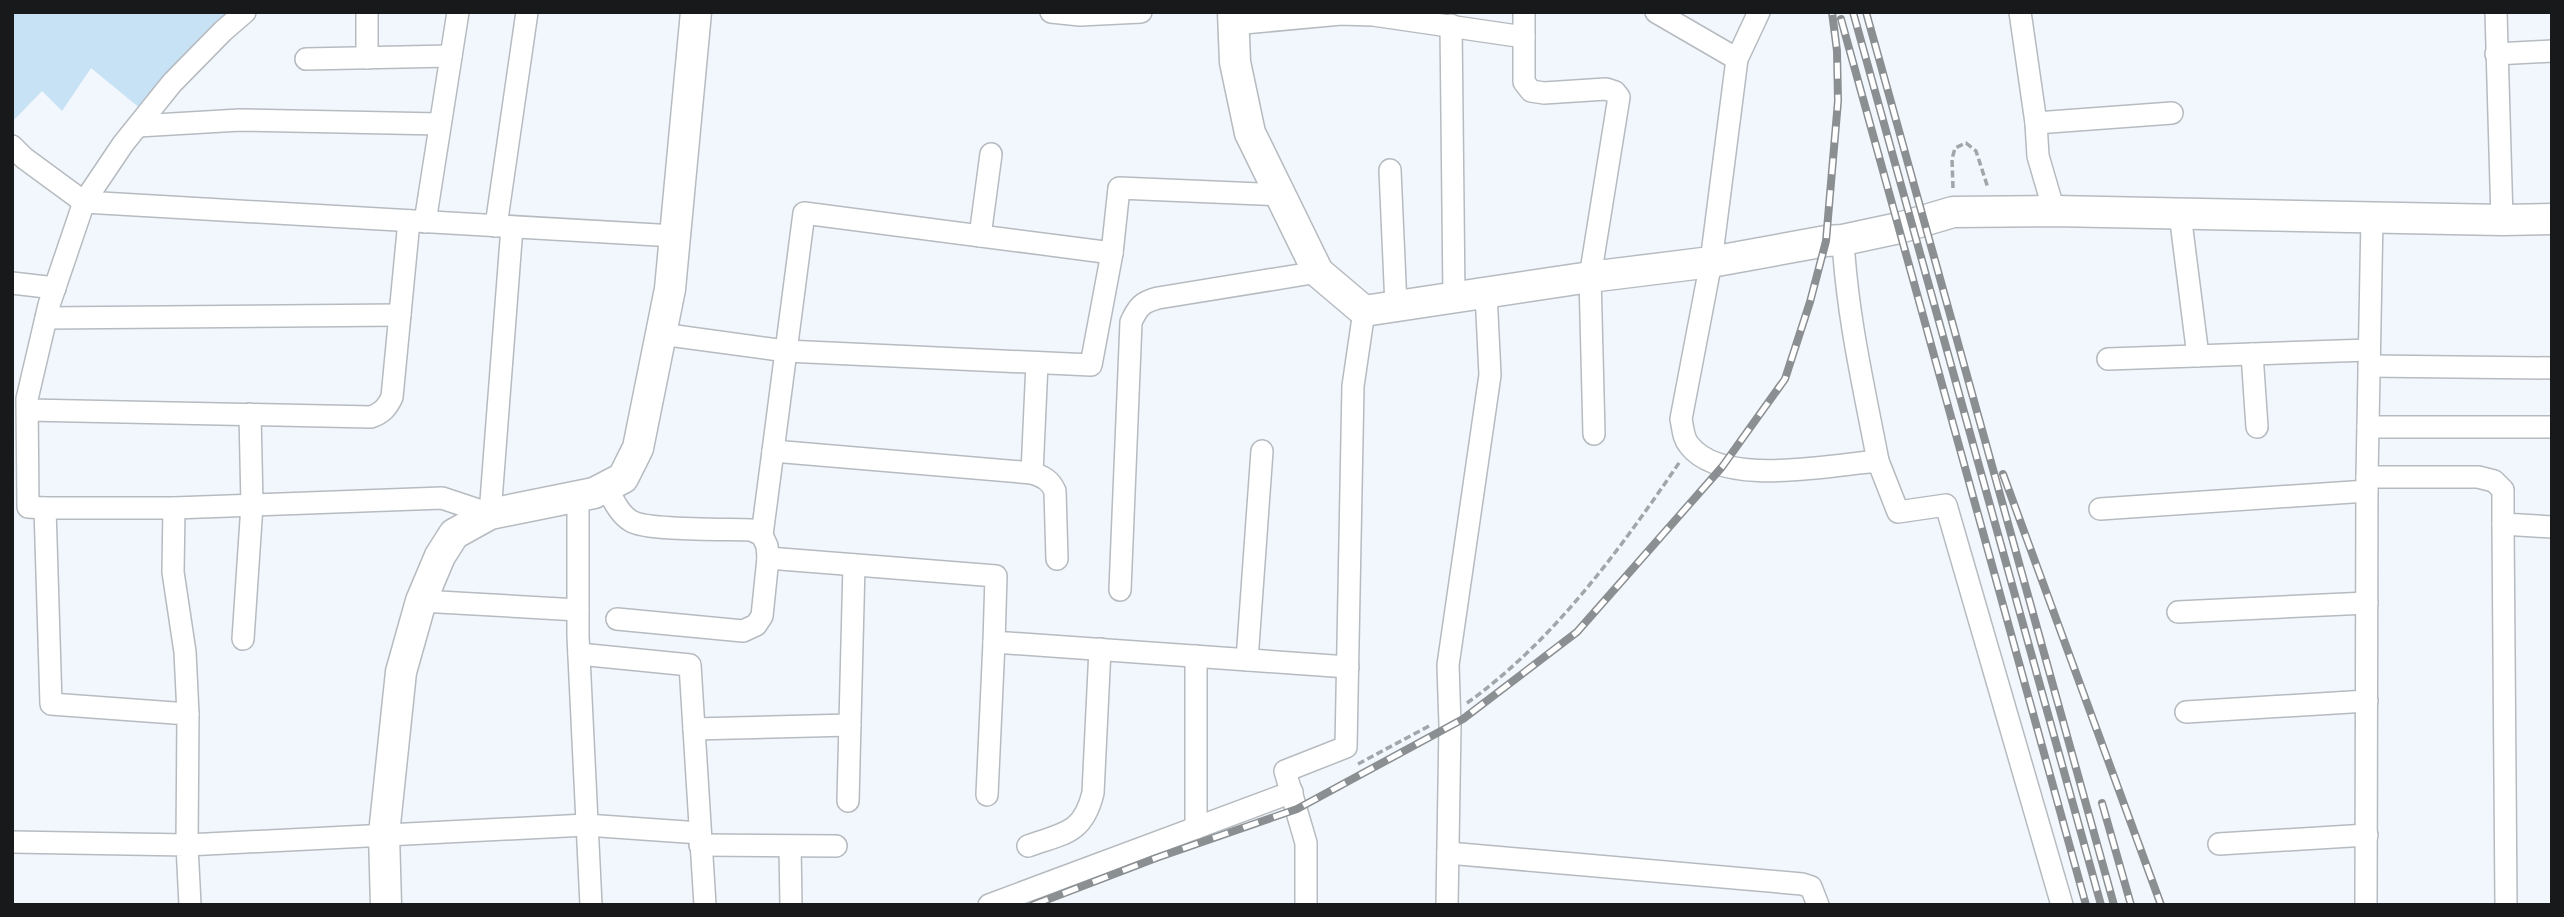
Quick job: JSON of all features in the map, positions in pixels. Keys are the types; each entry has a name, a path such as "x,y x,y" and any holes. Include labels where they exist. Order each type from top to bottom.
{"street":[{"path":"245,12 172,83 84,202 46,318 27,399 28,507 174,508 442,498 490,514"},
{"path":"367,12 367,58"},
{"path":"28,410 371,417 379,415 388,407 392,397 400,315 417,221 440,124 458,12"},
{"path":"490,514 504,226 527,12"},
{"path":"386,905 384,834 401,673 421,601 440,556 454,534 490,514 592,491 623,478 639,448 670,289 696,12"},
{"path":"1051,12 1080,15 1141,12"},
{"path":"1524,12 1524,82 1531,91 1544,93 1606,89 1615,92 1619,97 1590,277 1594,435"},
{"path":"1656,12 1737,60"},
{"path":"1759,12 1737,60 1711,262 1681,419 1684,436 1690,447 1722,467 1754,472 1878,461"},
{"path":"2020,12 2036,123 2038,156 2054,211"},
{"path":"2496,12 2502,220"},
{"path":"1524,37 1403,18 1341,14 1233,18 1235,62 1250,133 1318,272 1364,311 1711,262 1843,240 1899,228 1953,212 2054,211 2552,219"},
{"path":"1451,25 1454,297"},
{"path":"2496,54 2552,51"},
{"path":"306,60 451,56"},
{"path":"2036,123 2172,113"},
{"path":"138,126 240,120 440,124"},
{"path":"12,146 24,158 84,202 675,236"},
{"path":"980,236 991,154"},
{"path":"1390,170 1396,306"},
{"path":"661,334 786,351 1091,365 1112,253 1119,188 1281,195"},
{"path":"617,619 743,631 756,625 762,616 768,558 762,535 804,214 1112,253"},
{"path":"2180,214 2198,356"},
{"path":"2366,905 2367,484 2372,218"},
{"path":"1843,240 1856,351 1878,461 1898,512 1946,505 2062,905"},
{"path":"1120,590 1131,322 1137,310 1143,302 1158,298 1318,272"},
{"path":"12,283 55,288"},
{"path":"1447,905 1450,715 1448,665 1490,375 1486,293"},
{"path":"1306,905 1306,844 1285,771 1346,747 1353,386 1364,311"},
{"path":"46,318 400,315"},
{"path":"2252,354 2257,427"},
{"path":"2108,359 2252,354 2552,368"},
{"path":"1032,473 1037,363"},
{"path":"243,639 252,505 250,414"},
{"path":"2368,427 2552,427"},
{"path":"773,451 1032,473 1044,477 1055,491 1057,559"},
{"path":"1247,660 1262,451"},
{"path":"2100,509 2367,484 2478,477 2494,481 2503,490 2506,905"},
{"path":"592,491 632,522 649,526 751,530 762,535"},
{"path":"591,905 578,610 592,491"},
{"path":"45,508 51,704 188,714"},
{"path":"174,508 173,572 185,652 188,714 187,845 190,905"},
{"path":"2503,524 2552,527"},
{"path":"768,558 996,576 986,795"},
{"path":"848,802 854,565"},
{"path":"421,601 578,610"},
{"path":"2178,612 2367,603"},
{"path":"994,642 1348,667"},
{"path":"1028,846 1069,831 1088,813 1093,793 1100,649"},
{"path":"579,654 690,665 705,905"},
{"path":"1196,656 1196,828"},
{"path":"2186,712 2367,701"},
{"path":"694,729 850,725"},
{"path":"1001,902 1292,792"},
{"path":"12,842 187,845 586,825 700,839 790,846 836,846"},
{"path":"2219,844 2367,835"},
{"path":"790,846 791,905"},
{"path":"1448,853 1802,884 1811,887 1818,905"}],"path":[{"path":"1953,212 1952,159 1955,148 1966,144 1976,151 1996,211"},
{"path":"1346,747 1353,766 1450,715 1493,685 1552,627 1624,544 1690,447"}],"shaded area":[{"path":"12,12 233,12 141,109 91,68 62,111 42,91 12,122"}],"railway":[{"path":"1033,905 1156,858 1297,809 1463,719 1577,632 1722,467 1785,379 1826,241 1838,101 1837,51 1832,12"},
{"path":"1853,12 2101,905"},
{"path":"1866,12 2114,905"},
{"path":"1841,19 2086,905"},
{"path":"2003,474 2161,905"},
{"path":"2102,803 2131,905"}]}
